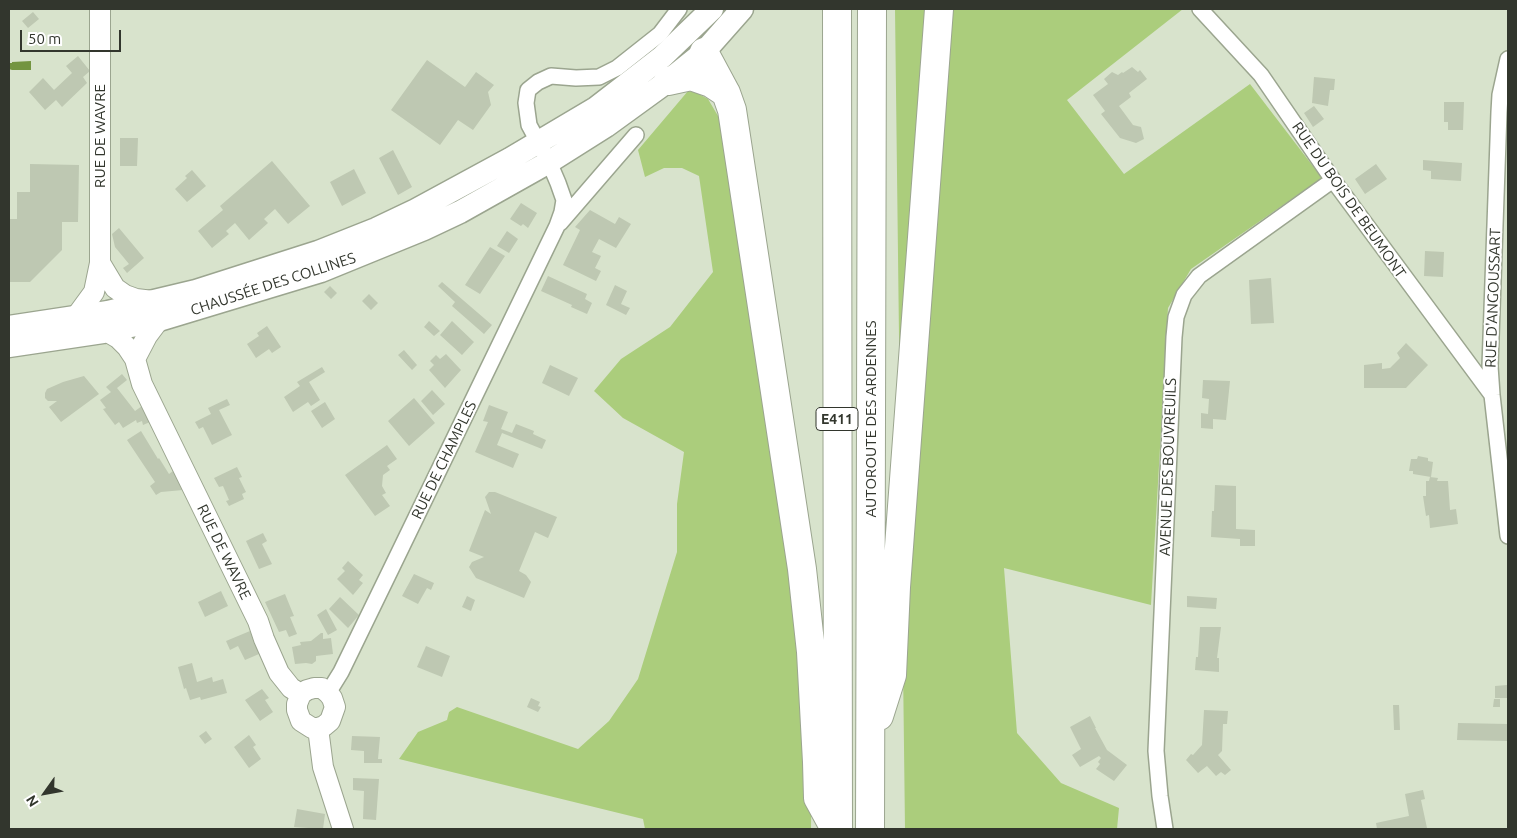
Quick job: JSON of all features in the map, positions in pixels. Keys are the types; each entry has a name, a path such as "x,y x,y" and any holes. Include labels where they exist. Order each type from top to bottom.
{"highway":[{"name":"E411","path":"836,829 837,9"},
{"name":"AUTOROUTE DES ARDENNES","path":"870,829 872,9"},
{"path":"871,741 892,675 897,577 939,9"},
{"path":"704,52 726,93 732,110 802,569 811,652 818,798 836,829"},
{"path":"668,81 691,76 711,83 726,93"}],"main road":[{"path":"544,153 596,108 632,82 685,36 712,9"},
{"path":"704,52 705,36 708,30 730,9"},
{"path":"544,153 606,126 668,81 704,52 742,9"},
{"name":"CHAUSSÉE DES COLLINES","path":"9,346 320,271 424,229 451,216 544,153"},
{"path":"9,327 75,318 107,322"}],"street":[{"name":"RUE DE WAVRE","path":"75,318 94,292 100,263 100,9"},
{"name":"RUE DE CHAMPLES","path":"328,693 341,672 557,226 562,212 564,200 544,153 529,125 526,114 528,90 538,82 552,76 599,77 617,68 660,34 678,9"},
{"name":"RUE DU BOIS DE BEUMONT","path":"1200,9 1260,75 1333,180 1492,396"},
{"name":"RUE D'ANGOUSSART","path":"1508,59 1500,95 1490,366 1508,536"},
{"name":"RUE DE CHAMPLES","path":"557,226 636,135"},
{"name":"AVENUE DES BOUVREUILS","path":"1165,829 1156,751 1176,317 1184,295 1199,276 1333,180"},
{"path":"100,263 115,288 125,295 158,310 135,359"},
{"name":"RUE DE WAVRE","path":"107,322 135,359 142,384 258,621 279,673 291,688 301,694"},
{"path":"314,688 322,688 328,693 335,707 333,714 324,726 318,728 306,726 299,717 297,704 301,694 314,688"},
{"path":"318,728 323,767 343,829"}],"shaded area":[{"path":"895,9 1183,9 1067,100 1124,174 1250,84 1322,178 1191,269 1168,308 1151,605 1004,568 1017,733 1061,783 1119,808 1117,829 905,829"},
{"path":"31,61 31,70 9,69 9,63"},
{"path":"688,91 708,99 721,121 784,503 812,747 811,829 645,829 643,819 399,759 418,732 447,720 449,712 457,707 578,749 609,721 638,679 677,552 677,504 684,452 623,418 594,391 621,359 670,327 713,272 699,176 682,168 664,168 645,177 638,150"}],"building":[{"path":"33,12 39,19 28,28 22,21"},
{"path":"78,56 90,71 83,77 87,83 62,107 56,100 45,110 29,92 43,78 54,90 72,73 66,66"},
{"path":"427,60 465,87 476,72 494,85 488,92 491,105 473,130 458,120 440,145 391,110"},
{"path":"1132,67 1138,72 1140,70 1147,79 1129,93 1131,97 1119,106 1133,125 1141,127 1144,139 1136,143 1120,138 1101,114 1105,111 1093,95 1108,84 1104,79 1112,72 1118,75"},
{"path":"1314,77 1335,79 1334,90 1330,90 1328,106 1312,103"},
{"path":"1444,102 1464,102 1463,130 1448,130 1448,122 1444,122"},
{"path":"1314,106 1324,119 1313,127 1304,113"},
{"path":"120,138 138,138 137,166 120,166"},
{"path":"393,150 412,187 398,195 379,158"},
{"path":"1423,160 1462,163 1461,181 1431,179 1431,171 1423,170"},
{"path":"272,161 310,206 288,224 275,209 264,219 268,223 249,240 235,223 226,231 229,234 212,248 198,231 223,210 220,206"},
{"path":"30,164 79,165 78,222 62,222 62,250 30,282 9,282 9,219 17,219 17,192 30,192"},
{"path":"1376,164 1387,179 1365,194 1355,179"},
{"path":"354,169 366,193 342,206 330,182"},
{"path":"192,170 206,186 187,202 175,189 187,178 185,176"},
{"path":"521,203 537,213 528,228 510,219"},
{"path":"590,210 615,224 619,217 631,224 616,248 599,239 592,252 601,256 595,268 601,271 596,281 563,265 580,230 575,227"},
{"path":"119,228 144,258 127,273 123,268 129,264 115,247 112,234"},
{"path":"507,231 518,239 509,253 497,246"},
{"path":"490,247 505,256 480,294 465,285"},
{"path":"1425,251 1444,252 1443,277 1424,276"},
{"path":"548,276 587,294 585,299 592,303 587,314 541,291"},
{"path":"1271,278 1274,323 1251,324 1249,280"},
{"path":"442,282 492,325 484,334 452,306 455,302 438,286"},
{"path":"615,285 627,291 621,304 630,308 626,315 606,305"},
{"path":"330,286 337,293 331,299 324,292"},
{"path":"369,294 378,303 371,310 362,301"},
{"path":"429,321 440,331 434,336 424,327"},
{"path":"452,321 474,342 462,355 440,335"},
{"path":"267,326 281,347 272,353 269,349 256,358 247,344 259,336 257,333"},
{"path":"1406,343 1428,365 1406,388 1364,388 1364,365 1382,363 1382,369 1390,368 1400,358 1397,353"},
{"path":"404,350 417,365 412,370 398,355"},
{"path":"446,354 461,370 445,388 429,370 434,365 430,361 436,355 440,359"},
{"path":"550,365 578,378 569,396 542,383"},
{"path":"322,367 325,372 309,382 320,400 311,406 308,402 293,412 284,397 300,386 297,382"},
{"path":"122,374 127,380 117,388 135,411 142,406 150,422 143,425 142,421 137,423 136,420 123,428 119,422 115,425 103,409 106,408 100,400 111,392 106,387"},
{"path":"84,376 99,394 61,422 49,407 57,401 48,401 45,398 47,389"},
{"path":"1203,380 1230,381 1226,420 1213,419 1213,429 1201,428 1201,413 1208,414 1209,399 1202,398"},
{"path":"432,390 445,404 433,415 421,401"},
{"path":"414,398 435,423 409,446 388,421"},
{"path":"227,399 230,405 219,410 232,435 212,445 203,427 199,429 195,422 211,414 208,408"},
{"path":"325,402 335,419 322,428 311,411"},
{"path":"489,405 508,412 501,429 512,433 516,424 534,431 533,434 546,440 542,449 502,433 497,445 519,454 513,468 475,452 488,422 483,421"},
{"path":"141,431 169,474 173,471 183,490 161,492 156,495 150,486 155,482 127,440"},
{"path":"387,445 397,459 387,466 390,470 383,475 382,486 386,493 382,495 390,506 375,516 345,475"},
{"path":"1418,456 1428,458 1428,461 1433,462 1431,477 1413,474 1413,471 1409,471 1411,459 1417,459"},
{"path":"237,467 242,477 239,478 246,492 242,494 244,499 229,506 226,501 229,500 223,486 219,487 214,478"},
{"path":"1430,477 1438,478 1437,481 1448,481 1450,510 1456,509 1458,524 1430,528 1429,515 1426,516 1423,496 1426,496 1426,481 1429,481"},
{"path":"1215,485 1236,486 1236,529 1255,530 1255,546 1240,546 1240,539 1211,537"},
{"path":"489,492 495,492 557,517 548,538 535,532 519,571 526,575 531,582 524,598 476,578 469,567 472,562 484,557 469,551 485,510 491,514 485,497"},
{"path":"263,533 267,541 262,544 272,564 259,569 246,541"},
{"path":"348,561 363,575 359,580 363,583 353,595 337,579 345,571 342,568"},
{"path":"414,574 434,583 431,590 427,588 418,604 402,596"},
{"path":"221,591 228,606 205,617 198,602"},
{"path":"285,594 294,616 290,617 297,634 289,637 286,630 279,632 265,602"},
{"path":"467,596 475,600 471,611 462,607"},
{"path":"1187,596 1217,598 1216,609 1187,607"},
{"path":"340,597 359,615 348,628 329,609"},
{"path":"326,609 337,630 328,635 317,615"},
{"path":"1200,627 1221,627 1217,658 1219,658 1219,672 1195,670"},
{"path":"250,631 259,654 245,660 238,646 230,650 226,641"},
{"path":"323,633 323,639 331,638 333,654 316,656 316,661 312,664 295,664 292,647 301,645 300,642 311,641"},
{"path":"426,646 450,656 442,677 417,667"},
{"path":"192,663 197,682 212,677 213,682 223,679 227,693 201,700 200,697 190,700 186,688 184,689 178,667"},
{"path":"1507,685 1507,698 1495,698 1495,686"},
{"path":"262,689 269,698 265,700 273,712 260,721 245,700"},
{"path":"531,698 540,702 538,706 541,707 538,712 527,707"},
{"path":"1494,699 1500,699 1500,707 1493,707"},
{"path":"1393,705 1399,705 1400,730 1394,730"},
{"path":"1204,710 1228,711 1227,724 1223,724 1222,751 1218,755 1231,770 1225,775 1221,772 1216,776 1207,766 1198,773 1186,760 1202,745"},
{"path":"1090,716 1107,750 1127,765 1114,781 1096,769 1100,764 1098,762 1101,758 1099,756 1080,767 1072,755 1081,749 1070,727"},
{"path":"1458,723 1508,724 1508,741 1457,740"},
{"path":"206,731 212,739 205,744 199,736"},
{"path":"249,735 256,745 253,747 261,759 249,768 234,747"},
{"path":"352,736 380,737 378,759 382,759 382,763 364,763 364,751 351,750"},
{"path":"353,778 379,779 376,820 363,819 364,791 353,790"},
{"path":"1423,790 1425,799 1421,800 1427,828 1377,829 1376,823 1409,816 1405,794"},
{"path":"297,809 325,814 323,829 294,827"}]}
